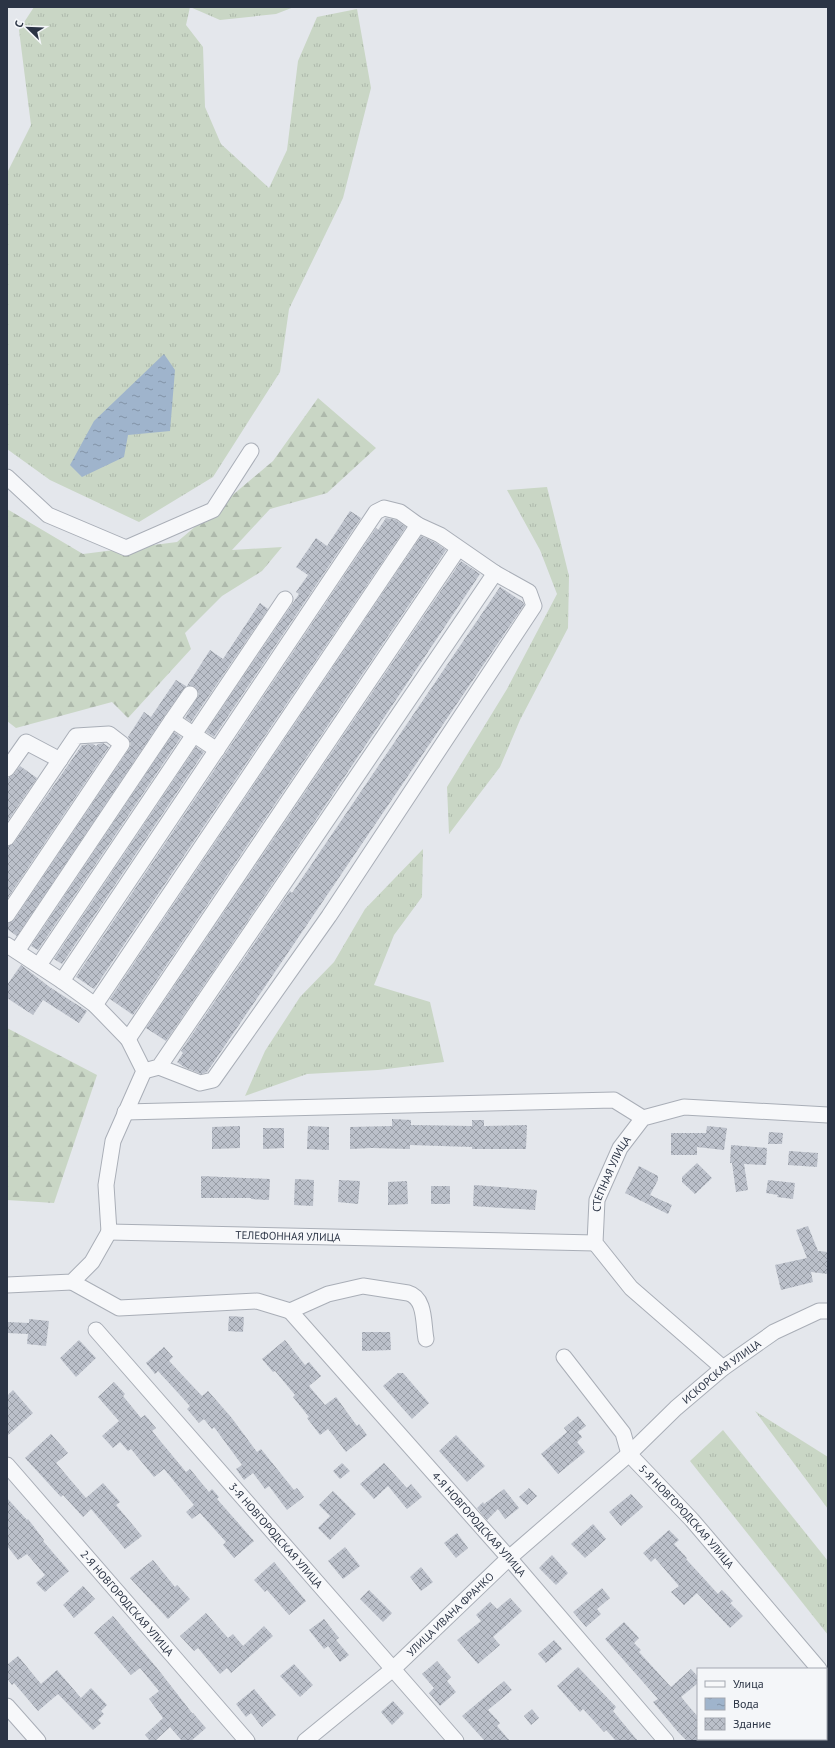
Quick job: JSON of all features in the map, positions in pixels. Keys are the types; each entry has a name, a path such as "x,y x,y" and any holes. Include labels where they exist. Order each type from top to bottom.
{"street":[{"path":"7,477 48,515 126,548 212,510 251,451"},
{"path":"62,981 376,512 384,508 400,512 418,525 440,535 458,549 478,560 495,573 529,592 534,606 329,916 213,1080 200,1083 159,1067 144,1071"},
{"path":"95,1005 418,525"},
{"path":"128,1039 458,549"},
{"path":"159,1067 495,573"},
{"path":"39,965 285,599"},
{"path":"144,1071 128,1039 95,1005 39,965 12,948 190,694"},
{"path":"172,720 217,750"},
{"path":"7,838 76,736 109,734 122,744 7,915"},
{"path":"7,769 12,750 26,742 60,760"},
{"path":"72,1282 92,1262 109,1232 106,1185 113,1141 144,1071"},
{"path":"125,1112 614,1100 642,1118 684,1107 828,1115"},
{"name":"СТЕПНАЯ УЛИЦА","path":"595,1243 597,1200 620,1148 642,1118"},
{"name":"ТЕЛЕФОННАЯ УЛИЦА","path":"109,1232 595,1243"},
{"path":"595,1243 631,1288 723,1368"},
{"path":"7,1285 72,1282 120,1308 257,1301 290,1311 328,1294 363,1286 415,1295 421,1305 426,1339"},
{"name":"4-Я НОВГОРОДСКАЯ УЛИЦА","path":"290,1311 509,1558 666,1741"},
{"name":"ИСКОРСКАЯ УЛИЦА","path":"629,1454 676,1408 723,1368 774,1332 819,1311 828,1311"},
{"name":"3-Я НОВГОРОДСКАЯ УЛИЦА","path":"96,1330 456,1741"},
{"name":"5-Я НОВГОРОДСКАЯ УЛИЦА","path":"564,1357 623,1433 629,1454 692,1520 818,1668"},
{"name":"УЛИЦА ИВАНА ФРАНКО","path":"305,1741 393,1669 509,1558 629,1454"},
{"name":"2-Я НОВГОРОДСКАЯ УЛИЦА","path":"7,1465 247,1741"},
{"path":"7,1706 38,1741"}],"green space":[{"path":"34,7 190,7 186,25 203,47 205,107 221,144 269,188 287,150 298,61 317,17 357,9 371,88 343,198 289,309 280,372 213,477 139,522 50,480 7,449 7,173 31,125 19,30"},
{"path":"190,7 294,7 276,14 220,20"},
{"path":"318,398 376,448 327,493 270,509 232,550 282,547 262,571 222,596 185,633 191,649 128,718 112,702 16,728 7,721 7,509 83,554 177,542 273,461"},
{"path":"547,487 569,576 568,628 520,720 500,767 449,834 447,787 507,689 557,594 540,550 507,490"},
{"path":"423,849 422,897 394,935 374,985 430,1002 444,1062 378,1070 307,1074 245,1096 265,1051 300,997 334,962 365,909"},
{"path":"7,1028 97,1075 54,1203 7,1200"},
{"path":"755,1411 828,1457 828,1509"},
{"path":"723,1430 828,1561 828,1635 690,1461"}],"water":[{"path":"164,354 175,370 170,431 128,435 124,457 82,477 70,465 94,421"}],"building":[{"path":"350,511 361,518 214,737 206,732 299,594 296,592 308,575 296,567 316,538 327,546"},
{"path":"386,518 396,520 406,527 94,989 76,977 376,528 378,530"},
{"path":"421,536 436,543 446,550 133,1015 110,999"},
{"path":"461,561 480,574 166,1041 146,1028"},
{"path":"500,587 523,602 524,605 207,1072 201,1074 184,1067 177,1062 183,1053 181,1051 290,891 292,893"},
{"path":"260,603 268,609 191,722 185,718 199,694 195,687 187,686 210,650 223,659"},
{"path":"176,680 186,686 17,936 7,929 7,924 14,920 129,749 131,744 128,737 144,712 151,717"},
{"path":"174,732 181,737 38,950 31,946"},
{"path":"103,743 109,747 7,899 7,847 14,843 82,745 93,744 96,746"},
{"path":"196,747 204,752 62,964 54,959"},
{"path":"20,766 37,778 7,822 7,779 14,774"},
{"path":"21,965 51,988 87,1011 79,1023 43,1000 33,1015 7,998 7,985"},
{"path":"392,1119 411,1120 411,1125 472,1126 472,1120 484,1120 484,1126 527,1125 526,1149 472,1149 472,1147 410,1145 410,1149 350,1149 350,1127 392,1126"},
{"path":"240,1126 240,1148 212,1149 212,1127"},
{"path":"308,1126 329,1127 329,1150 307,1149"},
{"path":"707,1126 727,1128 724,1150 697,1147 697,1155 671,1155 671,1133 706,1133"},
{"path":"263,1128 284,1128 284,1148 263,1149"},
{"path":"769,1132 783,1133 782,1144 768,1144"},
{"path":"731,1145 767,1148 766,1165 744,1164 748,1190 736,1192 732,1163 730,1163"},
{"path":"789,1151 818,1153 817,1167 788,1165"},
{"path":"697,1163 712,1178 695,1194 682,1182 682,1177"},
{"path":"639,1166 658,1176 658,1180 650,1195 672,1205 668,1214 625,1193"},
{"path":"201,1176 270,1179 269,1200 251,1198 201,1198"},
{"path":"295,1179 314,1180 313,1206 294,1205"},
{"path":"339,1180 360,1181 358,1204 338,1202"},
{"path":"768,1180 795,1183 793,1199 777,1197 778,1195 766,1193"},
{"path":"407,1181 408,1204 388,1205 388,1182"},
{"path":"474,1185 537,1190 535,1210 473,1206"},
{"path":"431,1186 450,1186 450,1204 431,1204"},
{"path":"808,1226 818,1251 828,1252 828,1274 811,1272 813,1282 781,1290 775,1265 807,1258 796,1230"},
{"path":"229,1316 244,1317 243,1332 228,1331"},
{"path":"29,1319 49,1321 46,1346 27,1344 28,1334 7,1333 7,1322 29,1323"},
{"path":"362,1332 390,1332 391,1350 362,1351"},
{"path":"79,1340 96,1358 76,1377 60,1358"},
{"path":"285,1340 305,1365 309,1362 321,1376 309,1386 325,1405 336,1397 357,1426 359,1424 367,1435 346,1452 328,1429 320,1435 307,1418 309,1417 293,1397 295,1395 275,1371 273,1372 262,1359"},
{"path":"164,1347 173,1357 169,1361 202,1396 208,1391 231,1417 257,1452 261,1449 294,1490 297,1488 304,1497 287,1510 269,1486 265,1489 253,1473 244,1480 236,1469 242,1465 214,1427 212,1429 204,1419 199,1423 187,1409 190,1406 158,1371 155,1374 146,1363"},
{"path":"398,1373 403,1373 429,1403 412,1419 383,1386"},
{"path":"114,1382 125,1394 123,1396 141,1418 145,1415 156,1428 152,1431 186,1472 190,1469 209,1492 212,1489 219,1497 217,1499 254,1541 234,1558 223,1545 226,1542 200,1513 192,1519 186,1512 194,1505 164,1469 154,1477 131,1449 128,1451 120,1442 113,1448 102,1436 119,1421 98,1397"},
{"path":"13,1390 33,1413 7,1436 7,1396"},
{"path":"578,1416 586,1426 578,1432 582,1437 577,1442 585,1452 558,1474 541,1454 567,1432 564,1428"},
{"path":"51,1434 68,1453 56,1463 86,1498 103,1483 120,1502 116,1505 142,1536 125,1549 91,1509 83,1517 63,1495 61,1497 25,1458"},
{"path":"456,1435 485,1466 467,1482 439,1451"},
{"path":"342,1463 350,1471 340,1479 333,1471"},
{"path":"384,1463 407,1488 411,1484 422,1497 407,1509 388,1486 374,1499 360,1484"},
{"path":"529,1488 537,1496 527,1505 519,1497"},
{"path":"504,1489 519,1508 505,1519 498,1509 487,1520 477,1508 483,1502 484,1504"},
{"path":"333,1491 356,1514 330,1540 318,1528 330,1516 319,1505"},
{"path":"631,1494 643,1507 621,1526 609,1512"},
{"path":"7,1498 27,1520 28,1519 44,1540 43,1541 69,1571 45,1592 36,1583 45,1575 27,1554 18,1560 7,1546"},
{"path":"593,1524 606,1539 585,1558 571,1544"},
{"path":"669,1530 679,1540 674,1544 687,1558 686,1559 718,1594 722,1590 733,1601 730,1603 743,1616 730,1628 697,1593 684,1605 671,1592 679,1586 655,1558 651,1562 643,1553"},
{"path":"457,1533 468,1548 456,1558 444,1543"},
{"path":"345,1547 360,1566 343,1579 328,1561"},
{"path":"552,1555 568,1573 556,1585 539,1568"},
{"path":"153,1560 175,1587 177,1585 190,1599 168,1619 130,1578"},
{"path":"274,1562 306,1601 289,1615 267,1590 265,1592 254,1580"},
{"path":"421,1567 433,1582 421,1591 410,1577"},
{"path":"83,1586 95,1599 74,1618 63,1605"},
{"path":"602,1588 610,1598 597,1609 601,1614 586,1627 573,1612"},
{"path":"369,1590 392,1613 383,1622 360,1599"},
{"path":"510,1598 522,1611 493,1637 500,1645 478,1664 457,1640 481,1621 476,1615 490,1602 497,1609"},
{"path":"206,1613 228,1638 233,1634 243,1646 264,1626 273,1636 231,1673 227,1668 220,1674 198,1648 194,1651 180,1636"},
{"path":"113,1616 206,1728 191,1741 182,1741 170,1727 155,1741 150,1741 145,1735 163,1718 149,1699 159,1691 140,1668 131,1675 94,1633"},
{"path":"324,1619 339,1638 336,1640 349,1655 340,1662 328,1646 324,1649 309,1630"},
{"path":"624,1622 639,1638 634,1643 641,1650 639,1652 671,1687 691,1669 697,1676 697,1684 681,1697 697,1716 698,1741 687,1741 678,1732 653,1702 658,1699 605,1639"},
{"path":"554,1640 562,1649 546,1663 538,1654"},
{"path":"18,1656 41,1684 57,1670 81,1698 91,1688 107,1705 101,1711 104,1714 98,1720 101,1723 93,1730 58,1694 38,1711 14,1683 12,1685 7,1678 7,1665"},
{"path":"437,1661 451,1677 447,1681 456,1692 440,1706 429,1693 434,1688 422,1674"},
{"path":"294,1664 313,1685 300,1697 280,1676"},
{"path":"578,1667 616,1707 613,1711 638,1741 616,1741 606,1730 604,1732 583,1709 580,1712 557,1686"},
{"path":"504,1681 512,1690 488,1710 500,1723 497,1726 510,1741 485,1741 462,1716"},
{"path":"254,1689 276,1715 262,1727 251,1713 246,1717 236,1704"},
{"path":"393,1701 404,1713 392,1725 381,1712"},
{"path":"532,1709 539,1718 531,1725 524,1716"}]}
